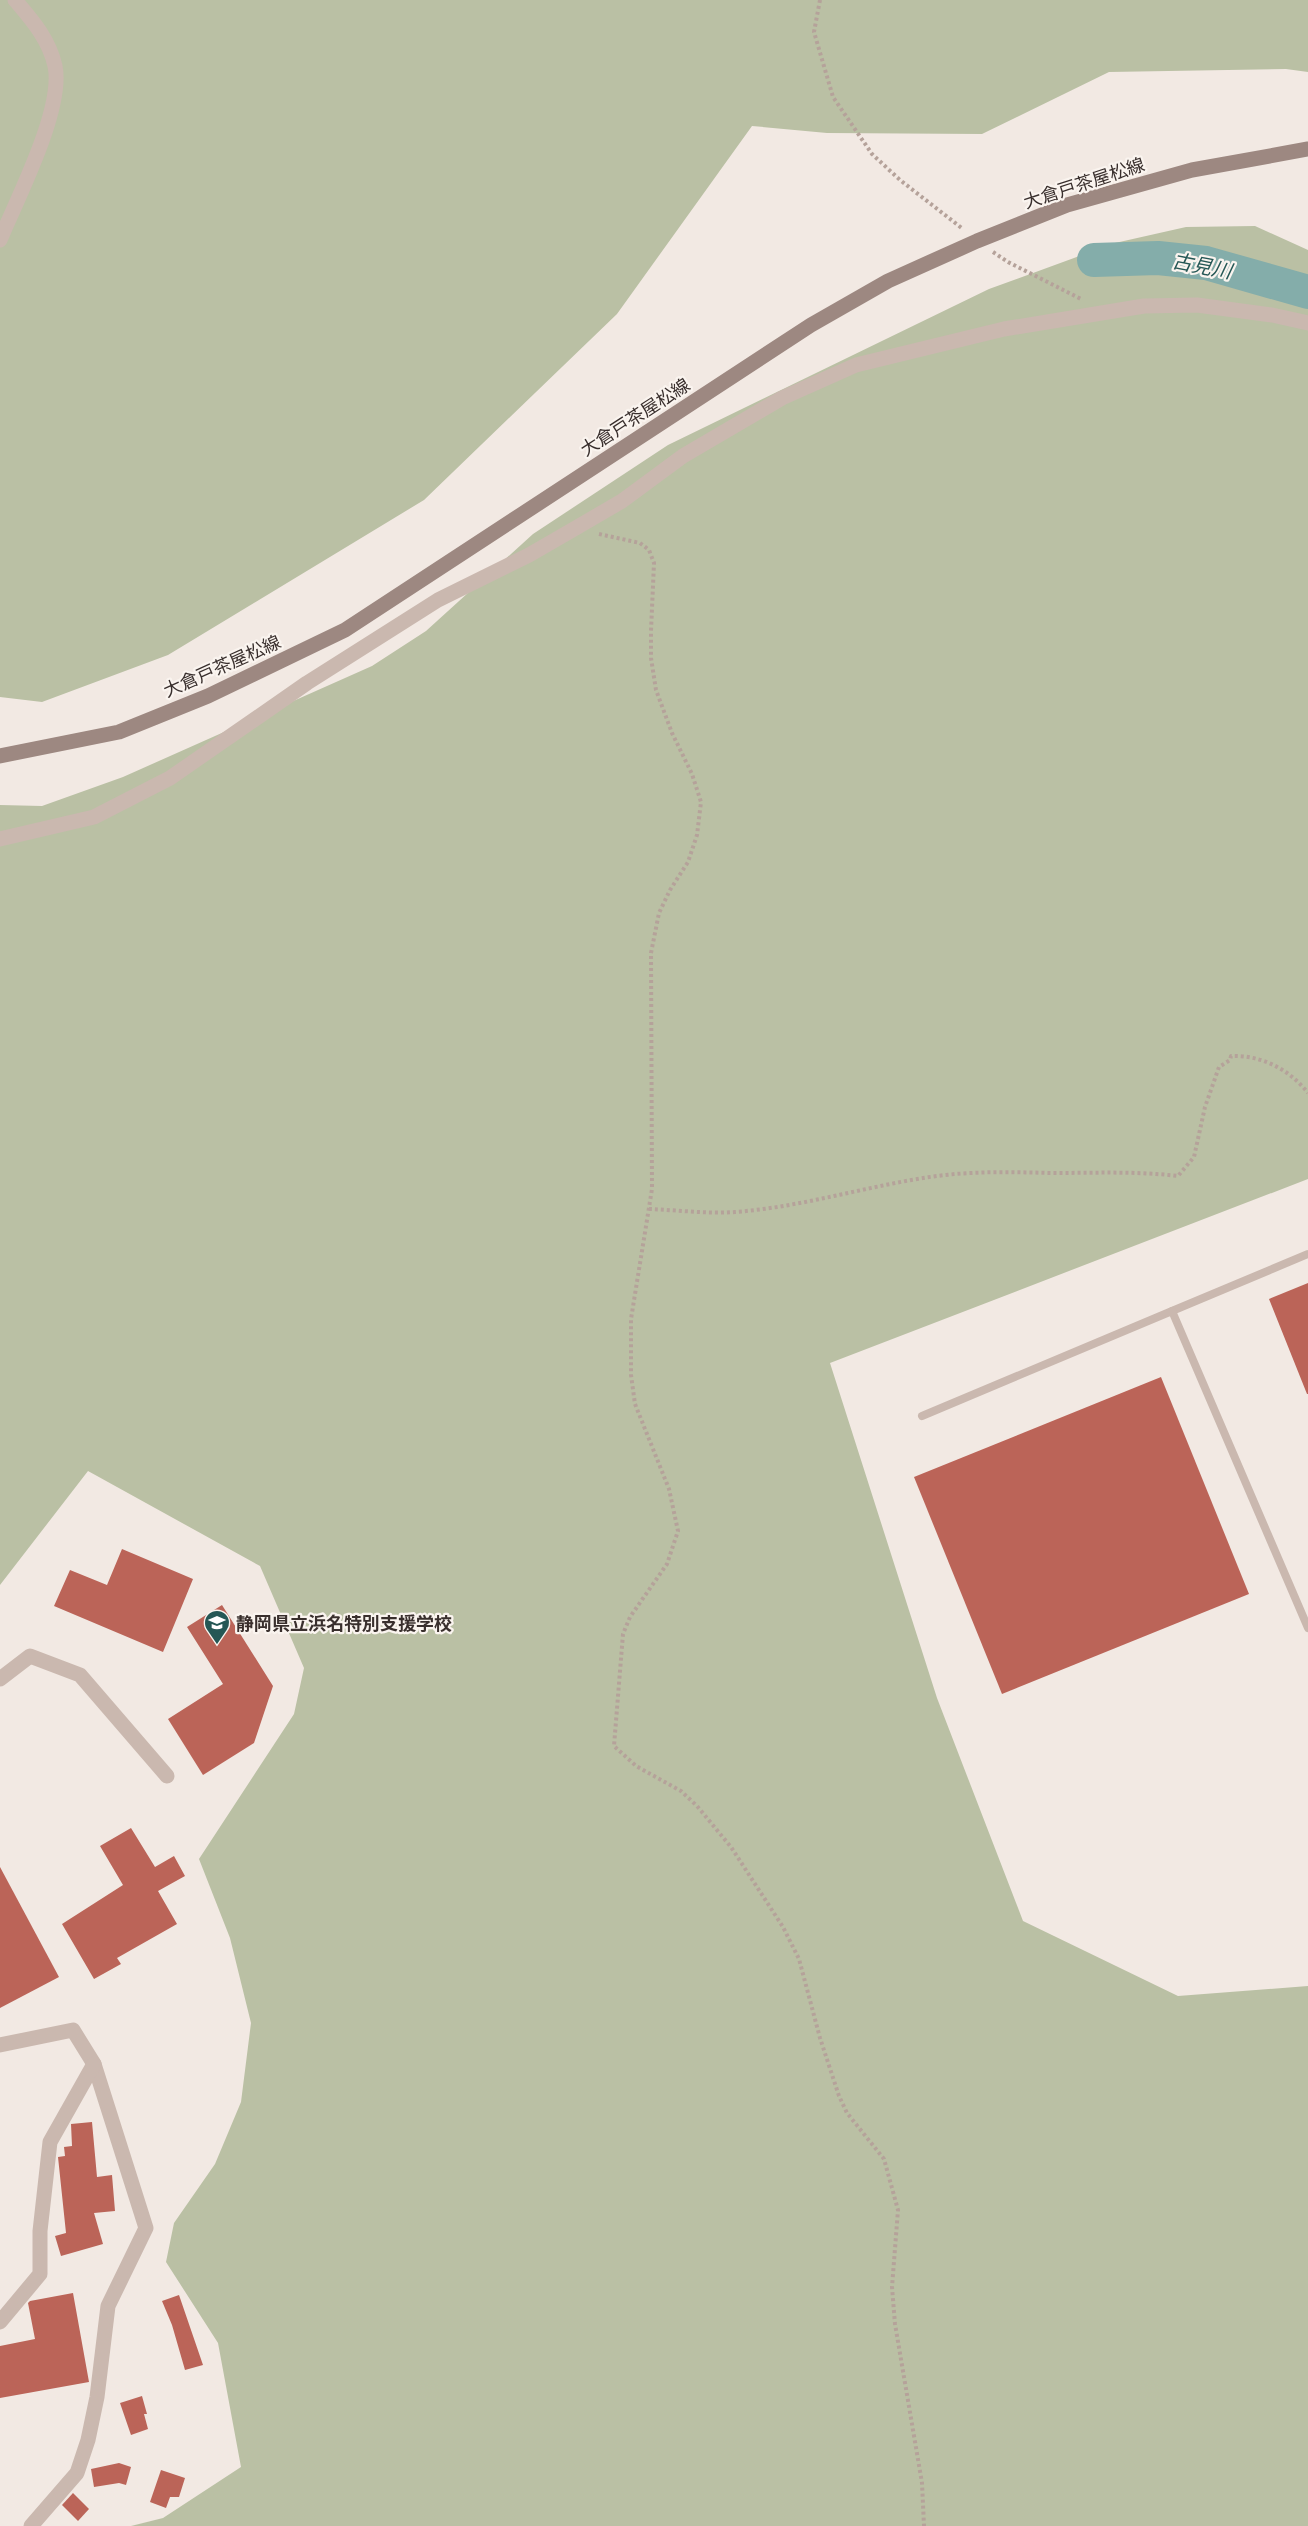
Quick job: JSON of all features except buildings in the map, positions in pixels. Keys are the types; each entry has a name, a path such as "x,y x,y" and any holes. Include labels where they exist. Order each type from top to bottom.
{"street":[{"path":"0,240 41,145 54,100 55,67 42,32 15,0"},
{"name":"大倉戸茶屋松線","path":"0,756 119,732 208,696 345,630 811,325 888,281 977,241 1067,205 1192,170 1308,150"},
{"path":"0,839 94,817 170,777 307,683 438,600 529,555 622,501 683,456 782,398 856,365 1004,329 1144,306 1197,305 1272,315 1308,323"},
{"path":"0,1679 30,1656 80,1675 167,1776"},
{"path":"0,2045 73,2030 94,2064 146,2228 108,2306 97,2397 88,2440 77,2474 31,2526"},
{"path":"0,2322 40,2274 40,2231 50,2142 94,2064"}],"lane":[{"path":"922,1416 1308,1254"},
{"path":"1172,1311 1308,1628"}],"path":[{"path":"820,0 814,32 833,97 872,154 900,180 977,241 1008,262 1104,311"},
{"path":"574,529 640,543 649,550 654,563 651,658 656,690 672,733 692,774 700,802 697,835 688,862 670,890 659,913 651,953 652,1189 631,1318 631,1375 635,1404 669,1489 678,1531 667,1564 630,1617 623,1634 614,1746 636,1766 689,1799 731,1847 783,1927 799,1959 820,2038 847,2113 884,2159 898,2210 892,2287 895,2324 922,2483 924,2526"},
{"path":"649,1209 734,1212 785,1206 841,1193 938,1176 1016,1171 1050,1173 1139,1171 1178,1176 1194,1157 1205,1107 1219,1067 1230,1060 1231,1056 1249,1055 1283,1069 1308,1093"}],"green space":[{"path":"0,0 1308,0 1308,72 1286,69 1109,72 982,134 827,133 752,126 617,314 424,500 168,655 42,702 0,697"},
{"path":"1255,226 1308,250 1308,1179 830,1363 937,1698 1023,1921 1178,1996 1308,1986 1308,2526 131,2526 163,2518 241,2467 218,2343 166,2262 174,2223 215,2164 241,2102 251,2023 230,1938 199,1859 294,1714 304,1668 260,1566 88,1471 0,1585 0,805 42,806 123,777 372,666 426,631 533,534 668,445 989,289 1115,243 1186,227"}],"waterway":[{"name":"古見川","path":"1094,260 1158,258 1206,263 1308,292"}],"place":[{"name":"静岡県立浜名特別支援学校","path":"217,1646"}]}
